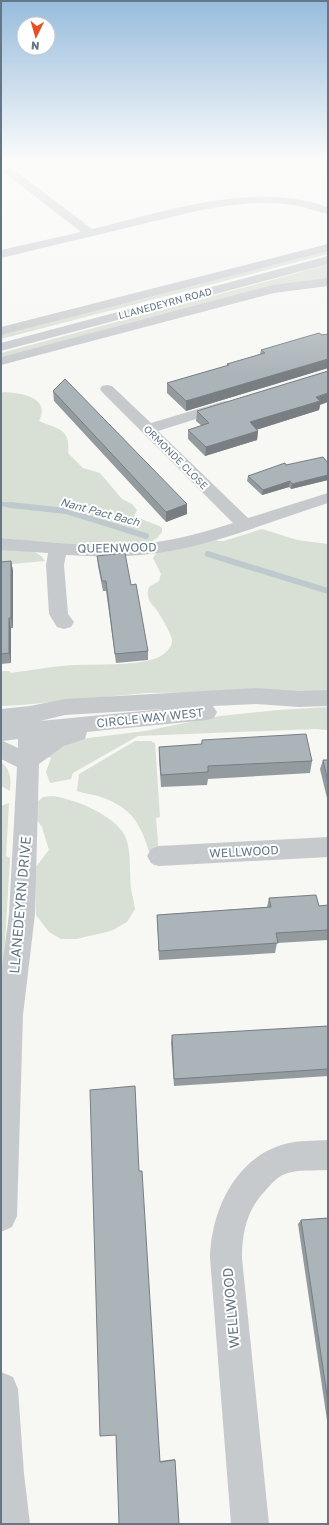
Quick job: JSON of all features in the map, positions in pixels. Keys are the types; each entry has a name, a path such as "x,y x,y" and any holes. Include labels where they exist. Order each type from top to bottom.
{"street":[{"path":"1,254 98,231"},
{"name":"LLANEDEYRN ROAD","path":"1,331 328,247"},
{"name":"LLANEDEYRN ROAD","path":"1,347 328,260"},
{"name":"LLANEDEYRN ROAD","path":"1,361 273,289 328,282"},
{"name":"ORMONDE CLOSE","path":"107,388 244,524"},
{"path":"148,429 237,402"},
{"name":"QUEENWOOD","path":"1,544 58,548 122,550 146,549 189,542 328,498"},
{"path":"58,548 55,565 56,586 59,614 64,622"},
{"name":"CIRCLE WAY WEST","path":"1,732 65,707 256,696 299,699 328,698"},
{"name":"CIRCLE WAY WEST","path":"1,717 29,722 164,716 261,707 299,699"},
{"path":"1,749 28,762 45,746 59,738 75,733 125,728 164,716"},
{"name":"LLANEDEYRN DRIVE","path":"1,1216 9,1015 22,914 29,722"},
{"name":"WELLWOOD","path":"159,856 328,847"},
{"name":"WELLWOOD","path":"250,1524 226,1258 227,1236 231,1219 248,1186 261,1172 280,1161 300,1156 328,1155"},
{"path":"1,1389 6,1474 11,1524"}],"shaded area":[{"path":"328,249 328,254 1,339 1,334"},
{"path":"328,264 328,280 82,336 1,357 1,353"},
{"path":"4,392 26,395 38,402 41,406 42,413 39,421 57,428 65,434 68,445 68,453 83,468 100,473 122,499 132,504 137,510 134,516 162,528 162,532 158,537 150,543 105,549 1,538 1,393"},
{"path":"262,529 297,540 328,544 328,691 146,693 1,706 1,671 9,671 11,673 67,666 135,663 154,659 163,654 171,646 172,640 168,629 148,596 149,587 159,581 161,574 153,558 158,551 210,539 224,541"},
{"path":"1,548 32,551 41,556 45,561 1,565"},
{"path":"328,707 328,730 315,729 138,736 73,773 71,779 50,783 46,772 51,758 48,757 73,740 145,731 220,716"},
{"path":"135,741 152,741 155,743 160,817 156,818 160,866 153,865 142,832 131,815 113,802 98,796 77,791 79,774"},
{"path":"1,762 7,768 10,775 10,791 1,786"},
{"path":"53,796 82,804 102,814 118,827 127,840 130,861 131,888 135,909 127,922 111,931 76,939 61,939 49,932 36,915 35,868 49,850 42,827 34,816 36,803 43,797"},
{"path":"9,803 6,856 10,858 1,1010 1,806"}],"building":[{"path":"319,333 322,335 328,334 328,359 186,401 167,383 229,365 227,364 265,353 261,350"},
{"path":"328,371 328,393 316,397 320,401 250,422 258,431 206,447 188,430 209,423 197,411"},
{"path":"65,379 187,504 166,512 53,391"},
{"path":"323,457 328,463 328,475 292,484 290,481 263,490 248,476 285,463 286,465"},
{"path":"125,553 131,585 136,584 148,651 115,654 106,581 102,581 97,556"},
{"path":"11,561 11,618 9,618 9,653 1,654 1,562"},
{"path":"306,734 312,761 208,766 208,772 161,775 159,747 202,744 202,740"},
{"path":"323,760 328,760 328,782"},
{"path":"316,895 319,906 328,905 328,930 276,933 278,943 159,951 157,915 271,907 269,898"},
{"path":"328,1026 328,1069 174,1079 172,1035"},
{"path":"135,1086 139,1171 142,1171 160,1462 175,1460 179,1524 119,1524 116,1435 100,1436 90,1090"},
{"path":"328,1218 328,1402 301,1220"}],"waterway":[{"name":"Nant Pact Bach","path":"1,504 10,505"},
{"name":"Nant Pact Bach","path":"10,505 66,511 146,536"},
{"name":"Nant Pact Bach","path":"10,505 19,506"},
{"name":"Nant Pact Bach","path":"208,554 328,591"}]}
